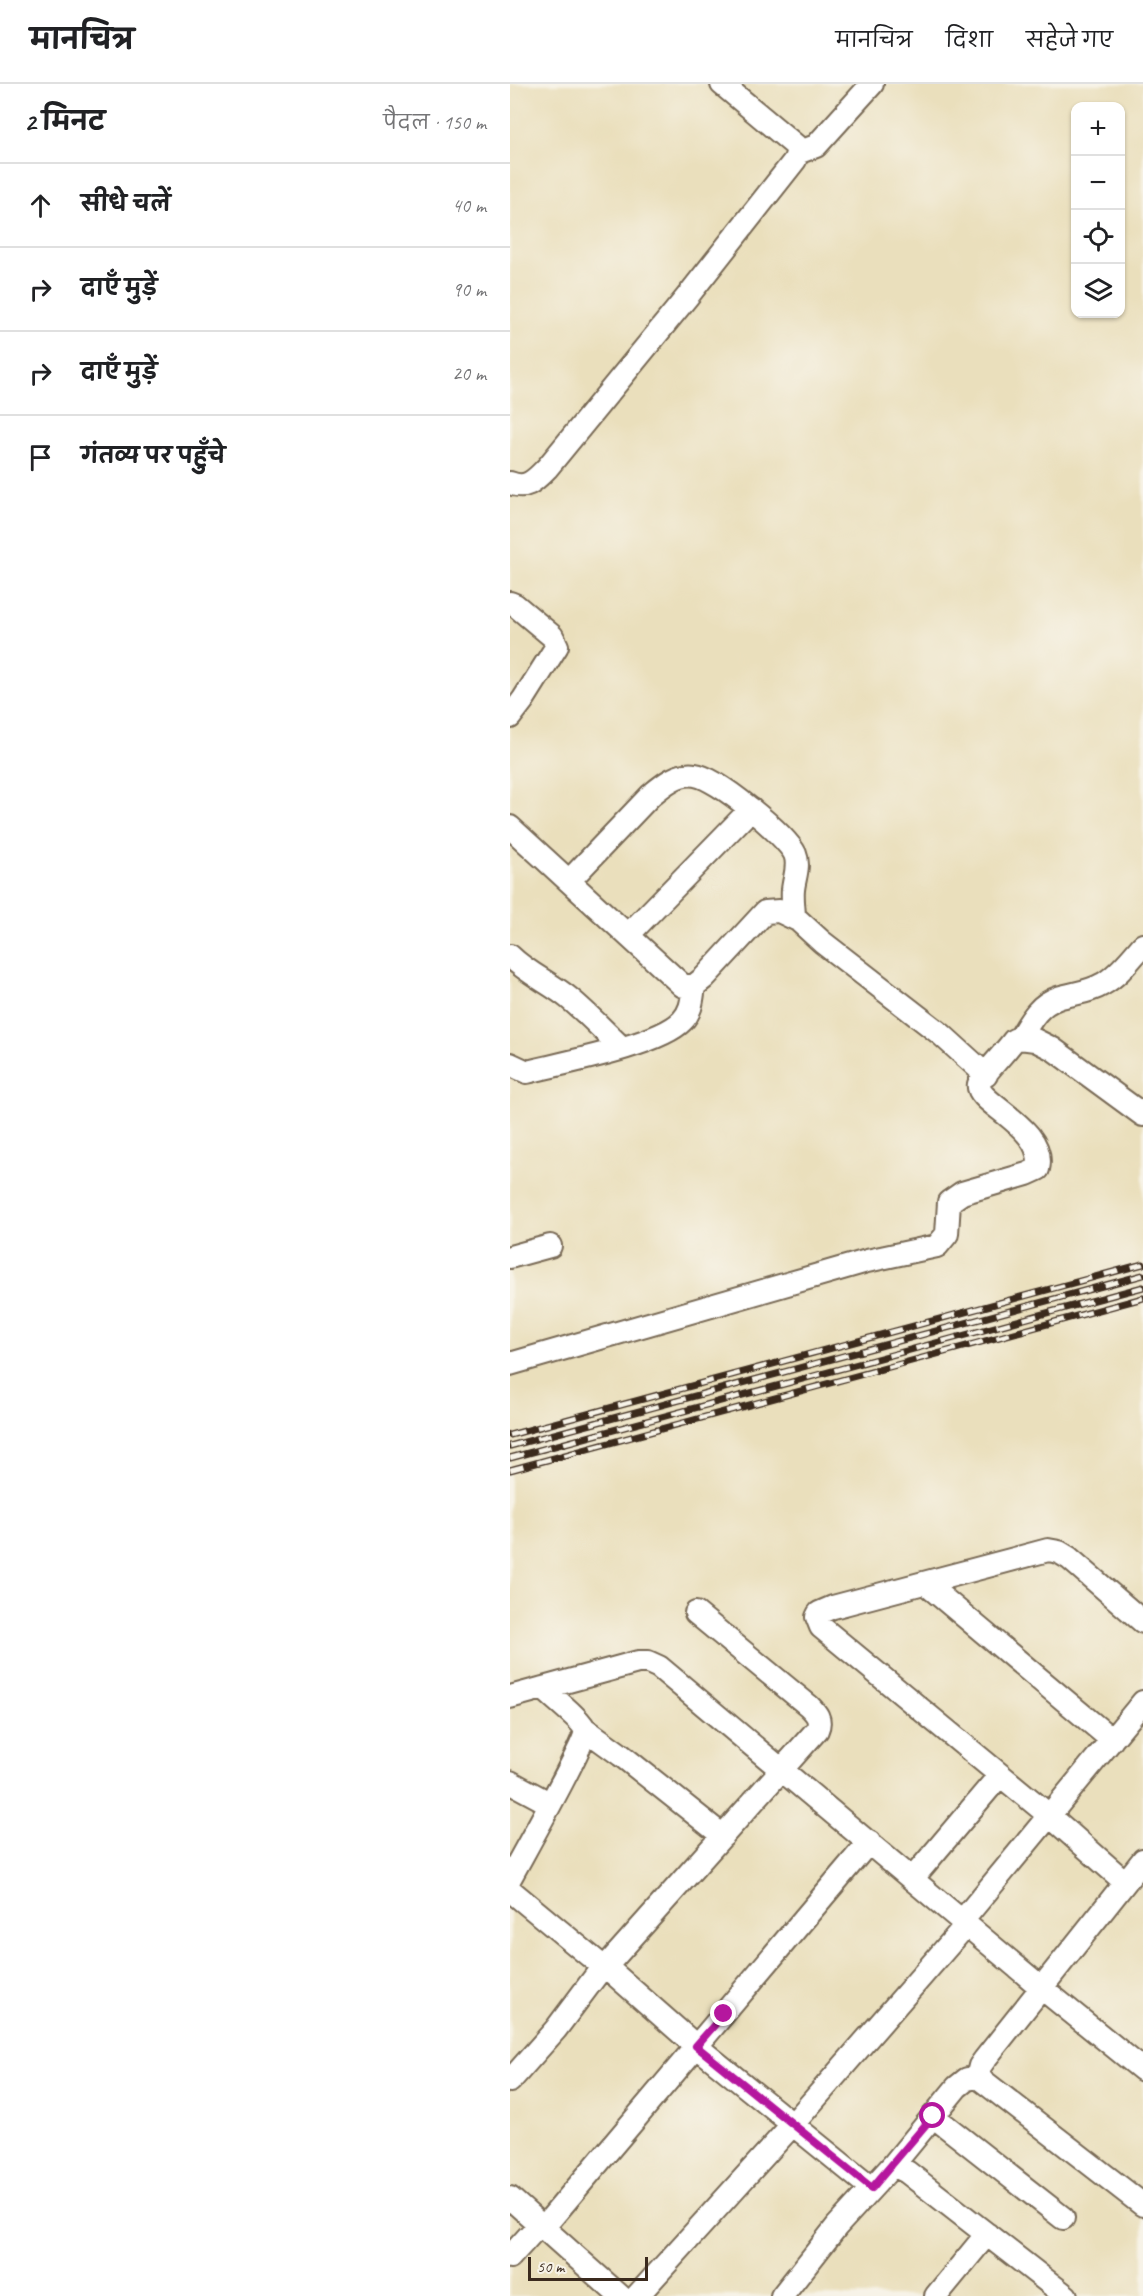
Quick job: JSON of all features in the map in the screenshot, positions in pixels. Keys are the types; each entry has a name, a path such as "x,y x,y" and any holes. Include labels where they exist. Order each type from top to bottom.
{"street":[{"path":"510,483 525,486 533,482 547,468 687,297 795,160 796,146 722,84"},
{"path":"797,153 816,146 872,84"},
{"path":"510,603 515,604 552,636 557,646 524,700 510,717"},
{"path":"569,881 651,795 666,783 678,777 693,774 707,777 751,809 794,852 796,860 793,890 794,918"},
{"path":"628,936 751,809"},
{"path":"510,827 683,986 694,986"},
{"path":"510,1064 527,1072 662,1035 682,1021 690,1010 694,986 765,912 779,911 794,918 942,1035 986,1075"},
{"path":"1020,1038 1035,1014 1048,1003 1059,998 1091,991 1105,983 1143,945"},
{"path":"510,956 529,973 571,1000 621,1047"},
{"path":"510,1364 867,1261 937,1246 947,1234 948,1206 953,1197 1038,1169 1037,1154 1026,1131 981,1093 979,1084 1014,1040 1020,1038 1035,1040 1053,1049 1143,1115"},
{"path":"510,1257 550,1246"},
{"path":"1125,1882 1050,1816 839,1642 818,1622 816,1617 819,1613 833,1607 1048,1551 1059,1552 1070,1558 1143,1622"},
{"path":"925,1583 1112,1740"},
{"path":"510,2081 556,2029 603,1965 615,1957 818,1730 820,1724 817,1714 696,1613"},
{"path":"510,1697 638,1662 648,1662 659,1667 1143,2070"},
{"path":"543,1688 585,1729 723,1836"},
{"path":"637,2296 793,2124 965,1922 1143,1702"},
{"path":"513,1866 577,1754 585,1735 585,1729"},
{"path":"913,1878 1000,1775"},
{"path":"510,1782 549,1803"},
{"path":"510,2257 541,2226 869,1842"},
{"path":"1143,1860 980,2066 978,2074 1143,2205"},
{"path":"510,1890 603,1965 696,2046 872,2188"},
{"path":"782,2296 837,2226 893,2165 933,2116 967,2079 980,2077"},
{"path":"933,2116 1063,2218"},
{"path":"893,2165 907,2172 1066,2296"},
{"path":"510,2198 620,2296"},
{"path":"936,2296 987,2234"}],"railway":[{"path":"510,1435 1143,1264"},
{"path":"510,1446 1143,1275"},
{"path":"510,1458 1143,1287"},
{"path":"510,1470 1143,1298"}],"route":[{"path":"724,2014 696,2046 872,2188 933,2116"}]}
